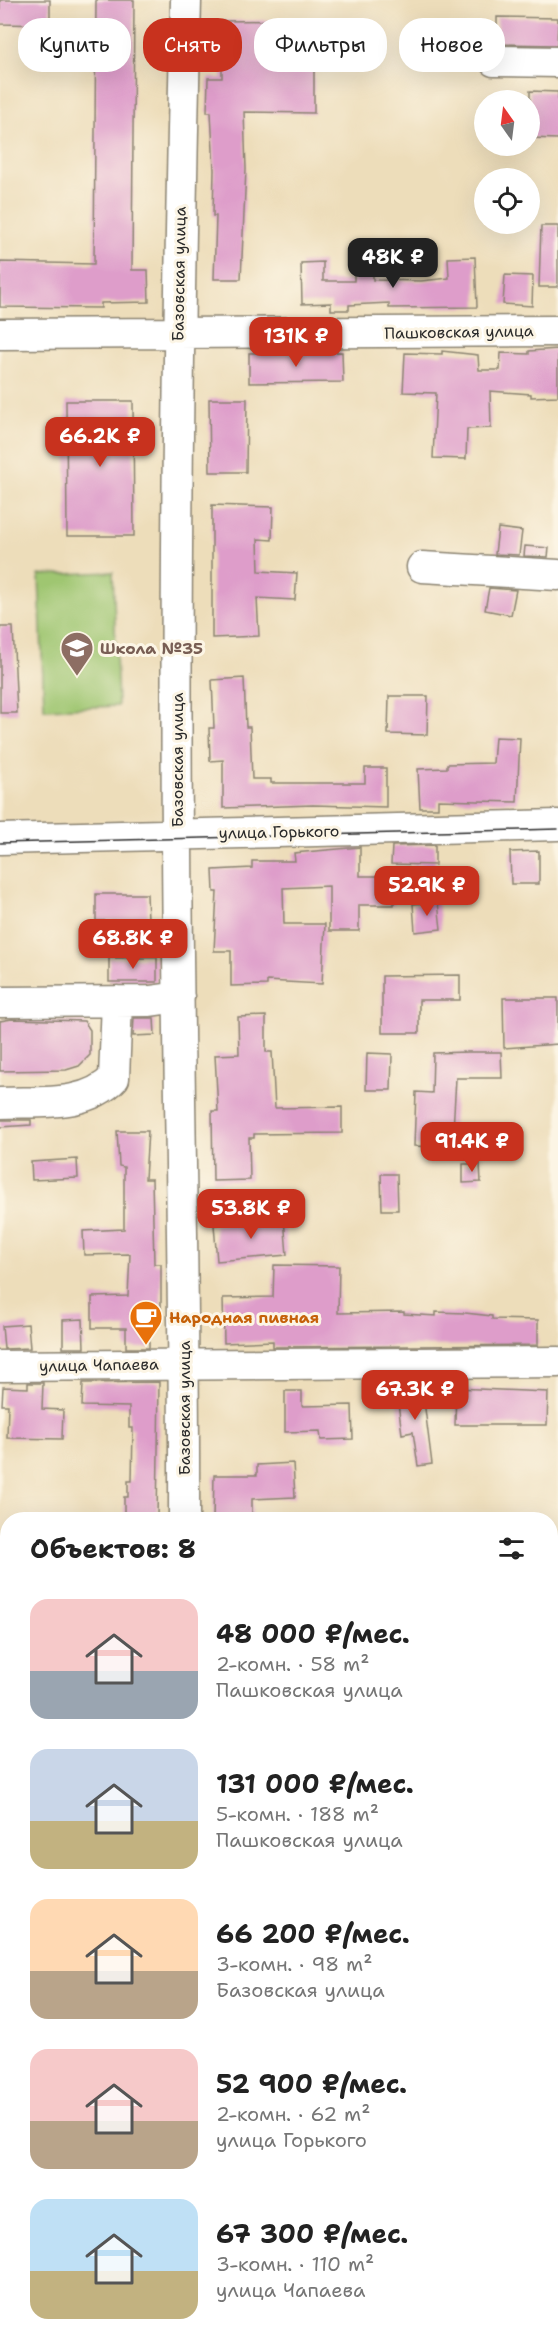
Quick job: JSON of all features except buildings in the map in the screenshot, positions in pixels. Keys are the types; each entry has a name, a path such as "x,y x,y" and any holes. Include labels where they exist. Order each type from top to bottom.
{"street":[{"name":"Базовская улица","path":"184,1512 185,1364 177,834 178,335 186,0"},
{"path":"505,61 558,62"},
{"name":"Пашковская улица","path":"0,334 178,335 558,331"},
{"path":"422,567 558,575"},
{"name":"улица Горького","path":"0,839 558,825"},
{"path":"0,1002 117,1001 179,997"},
{"path":"0,1103 82,1098 102,1091 114,1078 117,1001"},
{"name":"улица Чапаева","path":"0,1366 558,1362"}],"green space":[{"path":"113,572 118,706 44,709 39,575"}],"tram line":[{"path":"0,843 558,829"}],"place":[{"name":"Школа №35","path":"77,677"},
{"name":"Народная пивная","path":"146,1346"}]}
